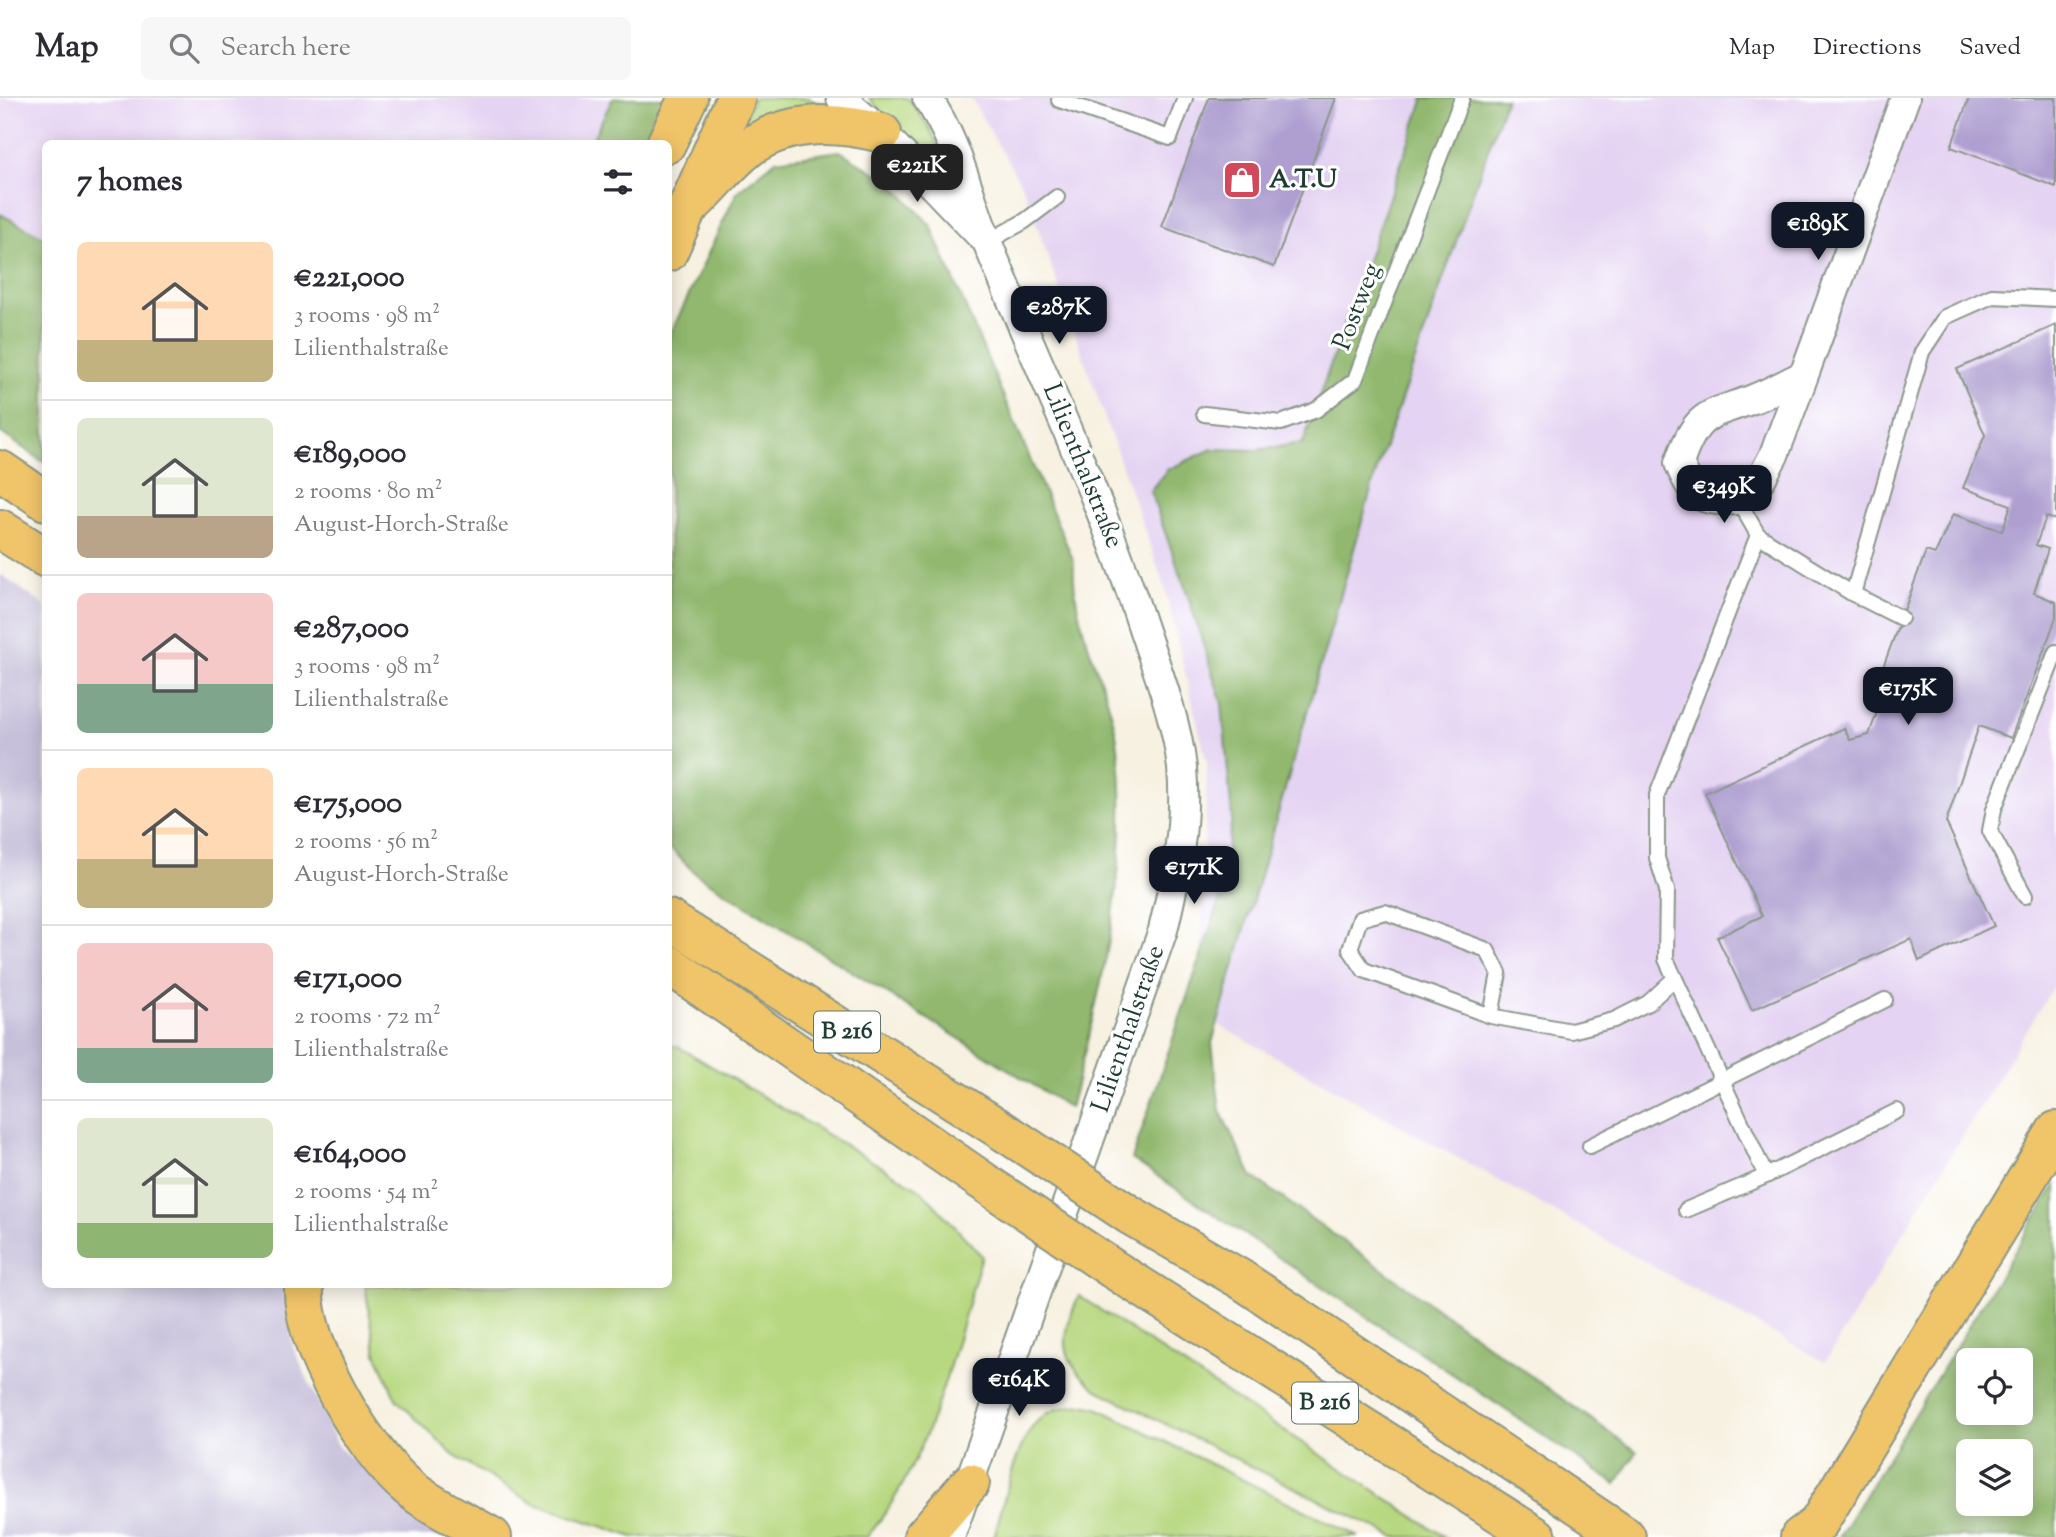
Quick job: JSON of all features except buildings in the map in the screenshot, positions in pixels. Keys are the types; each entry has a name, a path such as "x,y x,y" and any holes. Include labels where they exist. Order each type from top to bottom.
{"main road":[{"path":"668,140 688,98"},
{"path":"672,243 736,98"},
{"path":"689,207 752,145 783,132 810,124 845,124 882,133"},
{"path":"0,470 42,498"},
{"path":"0,529 42,555"},
{"name":"B 216","path":"672,919 1130,1215 1241,1280 1626,1537"},
{"name":"B 216","path":"672,967 1113,1269 1537,1537"},
{"path":"1800,1537 1818,1524 2056,1132"},
{"path":"304,1288 303,1301 322,1361 352,1422 408,1487 492,1537"},
{"path":"923,1537 970,1483"}],"street":[{"name":"Lilienthalstraße","path":"841,98 882,133 987,242"},
{"name":"Lilienthalstraße","path":"928,98 946,125 987,242 1086,469 1124,568 1163,687 1182,768 1182,848 1163,930 950,1537"},
{"path":"1804,375 1754,399 1714,411 1689,435 1679,463 1690,489 1712,501 1738,500 1761,479 1774,455 1804,375 1905,98"}],"lane":[{"path":"1059,100 1171,138 1185,98"},
{"name":"Postweg","path":"1204,414 1281,423 1316,410 1355,380 1462,98"},
{"path":"987,242 1057,197"},
{"path":"1853,594 1922,352 1945,317 1992,296 2056,299"},
{"path":"1738,500 1758,535 1853,594 1901,618"},
{"path":"1758,535 1657,794 1657,858 1667,890 1666,959 1766,1176"},
{"path":"2025,896 1990,831 1994,809 2056,652"},
{"path":"1491,1016 1499,973 1488,950 1385,912 1360,919 1350,950 1364,970 1491,1016 1571,1031 1614,1020 1648,1003 1675,978"},
{"path":"1590,1146 1885,1000"},
{"path":"1686,1210 1766,1176 1897,1111"}],"shaded area":[{"path":"0,98 620,98 599,140 42,140 42,236 0,214"},
{"path":"971,98 2056,98 2056,982 1825,1362 1199,1014 1207,763 1164,585 1024,189"},
{"path":"0,574 42,604 42,1288 283,1288 293,1347 339,1448 450,1537 0,1537"}],"green space":[{"path":"613,98 671,98 651,140 592,140"},
{"path":"753,98 810,98 831,111 736,139"},
{"path":"869,98 908,98 931,130 963,201"},
{"path":"1424,98 1506,98 1377,469 1212,1043 1220,1111 1252,1176 1637,1452 1616,1484 1132,1159 1219,903 1232,818 1222,704 1186,590 1150,491 1167,470 1212,449 1258,450 1303,443"},
{"path":"840,151 892,183 931,226 1074,562 1078,610 1108,701 1118,747 1121,838 1103,974 1070,1108 696,874 672,850 672,331 737,192 776,160"},
{"path":"0,214 42,236 42,461 0,432"},
{"path":"672,1046 677,1046 921,1190 982,1256 950,1366 924,1439 889,1507 867,1537 633,1537 533,1503 453,1455 396,1399 376,1353 365,1288 672,1288"},
{"path":"2056,1184 2056,1537 1839,1537"},
{"path":"1079,1296 1445,1537 1394,1537 1099,1391 1076,1370 1066,1349 1068,1325"},
{"path":"1083,1405 1097,1408 1359,1537 994,1537 1018,1456 1033,1427 1051,1411"}],"place":[{"name":"A.T.U","path":"1242,180"}]}
